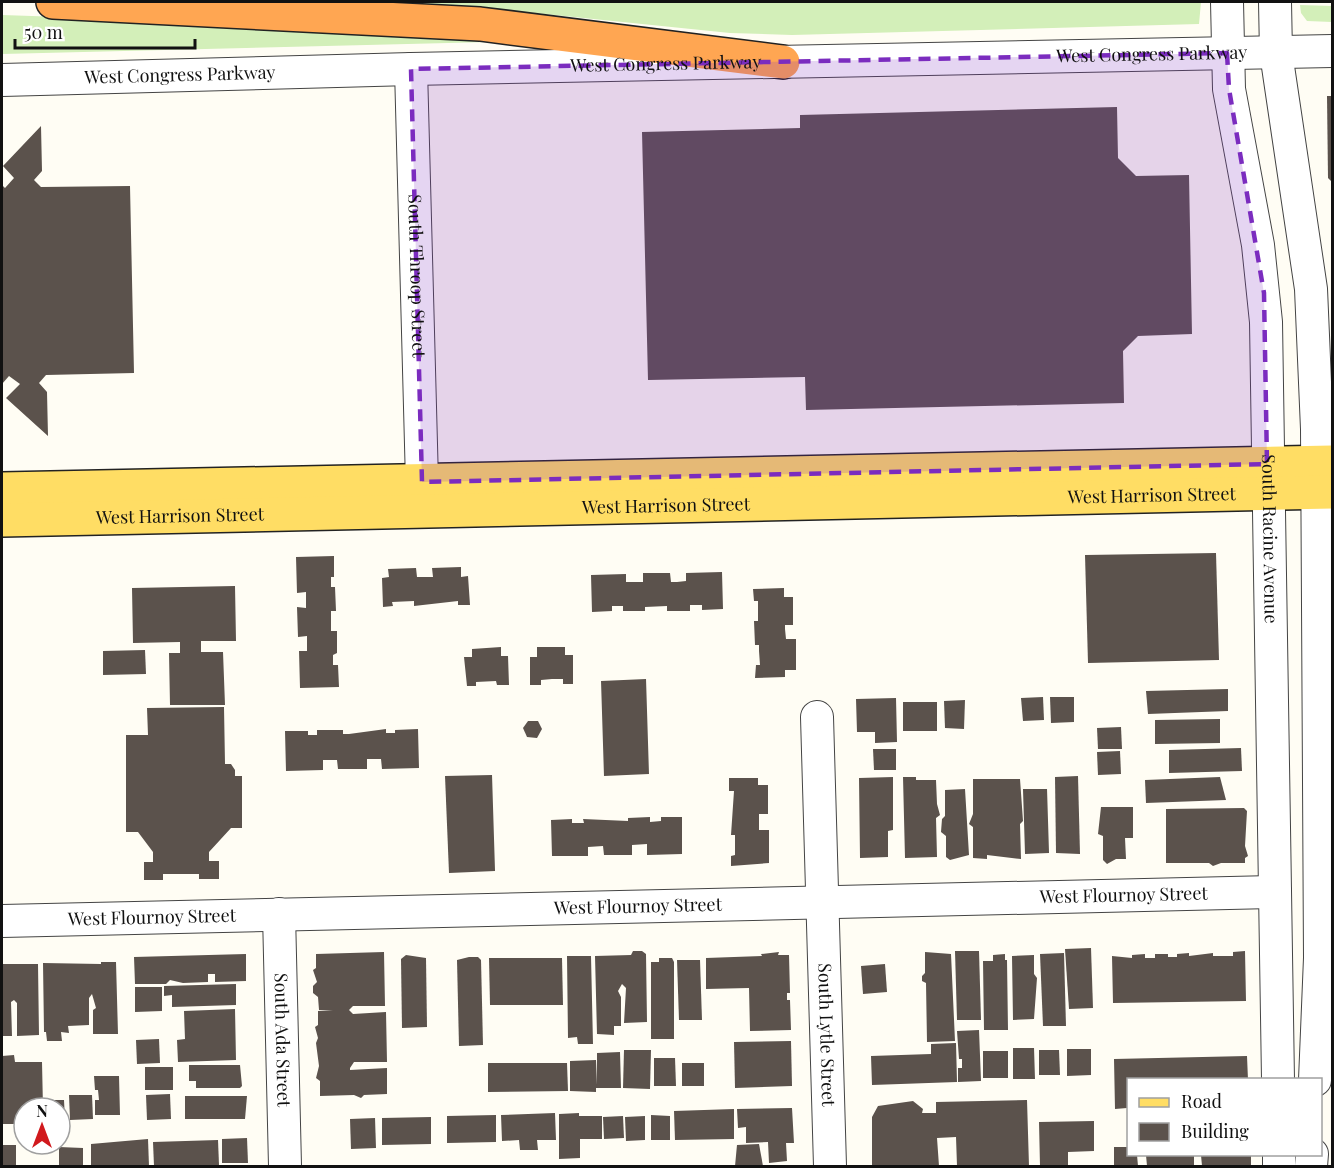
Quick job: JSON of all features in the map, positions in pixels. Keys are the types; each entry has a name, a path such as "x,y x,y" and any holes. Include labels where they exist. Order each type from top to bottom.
{"highway":[{"path":"53,2 480,24 783,62"}],"main road":[{"name":"West Harrison Street","path":"2,489 422,482 1325,477"},
{"name":"West Harrison Street","path":"2,520 1268,478"}],"street":[{"name":"South Racine Avenue","path":"1227,2 1229,89 1258,245 1264,293 1278,1078"},
{"path":"1275,2 1276,53 1311,289 1325,477 1326,1002 1315,1078"},
{"name":"West Congress Parkway","path":"2,80 411,69 1332,51"},
{"name":"South Throop Street","path":"411,69 422,482"},
{"name":"South Lytle Street","path":"817,717 831,1167"},
{"name":"West Flournoy Street","path":"2,921 1275,892"},
{"name":"South Ada Street","path":"279,914 285,1167"},
{"path":"1278,1003 1326,1002"}],"highlighted area":[{"path":"1227,53 1229,89 1264,293 1267,464 422,482 411,69"}],"green space":[{"path":"351,2 1201,2 1199,24 792,35 730,33 467,6"},
{"path":"1300,5 1332,6 1332,22 1307,21 1301,13"},
{"path":"2,15 181,21 535,41 2,54"}],"building":[{"path":"1327,96 1332,96 1332,182 1328,178"},
{"path":"1117,107 1118,158 1136,176 1189,175 1192,334 1138,336 1123,351 1124,403 806,410 805,377 648,380 642,132 800,128 800,115"},
{"path":"41,126 42,171 34,180 41,187 130,186 134,373 46,375 39,383 47,392 48,436 6,398 20,384 9,376 2,384 2,185 5,188 14,178 3,166"},
{"path":"1216,553 1219,660 1088,663 1085,555"},
{"path":"334,556 334,577 331,577 331,587 335,587 336,611 331,611 331,631 337,631 337,653 333,655 333,665 338,665 339,687 300,688 299,651 307,651 307,636 298,637 297,607 306,608 306,592 297,593 296,557"},
{"path":"461,567 461,577 468,576 470,605 458,605 458,601 414,606 414,601 392,602 393,606 383,607 382,578 389,577 388,569 416,568 417,577 433,577 432,568"},
{"path":"722,572 723,609 702,610 702,605 690,605 690,611 667,611 667,606 645,607 645,611 623,611 623,606 612,606 612,611 592,612 591,575 626,574 626,582 643,582 643,573 670,573 671,582 677,582 686,581 686,573"},
{"path":"235,586 236,641 201,641 201,652 223,652 225,705 170,705 169,653 180,653 180,642 133,643 132,588"},
{"path":"784,588 784,597 793,597 793,625 785,625 785,629 786,639 796,639 796,670 785,670 785,677 755,678 756,665 760,665 759,645 755,645 754,621 758,621 758,601 754,601 753,589"},
{"path":"501,647 501,656 508,656 509,685 497,685 496,681 476,682 476,686 467,686 464,657 472,657 472,649"},
{"path":"537,647 565,647 565,655 573,655 573,684 563,684 563,679 552,679 541,680 541,685 530,685 530,657 537,657"},
{"path":"145,650 146,674 103,675 103,651"},
{"path":"646,679 649,774 604,776 601,681"},
{"path":"1228,689 1228,711 1148,714 1146,691"},
{"path":"1043,697 1044,720 1023,721 1021,698"},
{"path":"1050,697 1074,697 1074,722 1051,723"},
{"path":"896,698 897,742 875,743 875,732 857,732 856,699"},
{"path":"965,700 964,729 945,728 944,701"},
{"path":"903,702 937,702 937,731 903,731"},
{"path":"224,707 225,764 231,764 235,770 235,776 242,776 242,828 231,828 209,852 209,861 219,861 219,879 199,879 199,874 163,874 163,880 144,880 144,862 153,862 153,852 138,832 126,832 126,735 148,735 147,708"},
{"path":"1220,719 1220,743 1155,744 1155,720"},
{"path":"528,721 538,721 542,729 537,738 527,737 523,728"},
{"path":"1121,727 1122,749 1098,749 1097,728"},
{"path":"386,729 386,733 395,733 395,730 418,729 419,768 382,769 381,759 367,759 367,769 338,769 337,760 323,760 323,770 286,771 285,731 308,731 308,735 317,735 317,730 343,730 343,734 349,734"},
{"path":"1241,748 1242,771 1169,773 1169,750"},
{"path":"873,749 896,749 896,770 874,770"},
{"path":"1120,751 1121,774 1098,775 1097,752"},
{"path":"492,775 495,871 449,873 445,776"},
{"path":"1078,776 1080,854 1056,853 1055,777"},
{"path":"893,777 893,830 888,831 888,857 860,858 859,778"},
{"path":"903,777 916,777 916,780 936,780 940,815 936,818 937,857 905,858"},
{"path":"1220,777 1226,800 1146,803 1145,780"},
{"path":"729,778 758,778 758,785 768,785 768,814 759,814 759,830 769,830 769,863 731,866 731,856 735,855 735,835 731,835 734,791 729,791"},
{"path":"973,779 1020,779 1023,821 1020,824 1021,859 987,855 987,859 973,858 973,827 969,824 973,814"},
{"path":"965,789 969,855 950,860 946,857 946,836 941,832 942,819 945,816 945,790"},
{"path":"1023,789 1047,789 1049,853 1025,854"},
{"path":"1101,807 1133,807 1133,838 1125,838 1126,859 1116,859 1107,864 1103,860 1103,836 1098,834"},
{"path":"1244,808 1247,811 1245,846 1248,856 1245,858 1245,863 1221,863 1213,866 1209,863 1166,863 1166,809"},
{"path":"650,817 650,822 661,821 661,817 682,817 682,854 647,855 647,844 632,845 632,855 604,855 603,846 588,847 588,856 552,856 551,820 572,819 572,823 584,823 583,819 628,821 628,818"},
{"path":"1091,948 1093,1008 1069,1009 1065,949"},
{"path":"633,951 642,951 646,954 647,1022 624,1023 626,988 622,984 618,991 621,997 621,1026 614,1026 614,1035 597,1034 595,956 631,955"},
{"path":"955,951 979,951 981,1020 957,1020"},
{"path":"1245,951 1246,1001 1113,1003 1112,956 1132,958 1132,955 1145,954 1145,958 1155,958 1155,954 1177,957 1177,954 1189,953 1189,956 1213,953 1213,956 1233,956 1233,952"},
{"path":"384,952 385,1006 353,1006 349,1010 353,1014 386,1012 387,1062 354,1062 350,1070 387,1068 387,1094 364,1095 361,1098 354,1095 320,1096 320,1081 316,1078 319,1066 316,1043 318,1038 315,1027 318,1025 318,1011 333,1010 319,1010 318,997 313,993 313,986 317,982 313,970 316,968 316,954"},
{"path":"779,952 778,955 789,955 790,993 787,993 787,1000 790,1000 791,1030 750,1031 749,988 706,989 706,958 762,956 761,954"},
{"path":"925,952 951,954 955,1041 927,1042 926,983 922,981 925,973"},
{"path":"1064,953 1066,1026 1043,1026 1040,954"},
{"path":"246,954 246,981 215,982 215,974 208,974 208,982 183,983 170,980 166,984 135,984 134,957"},
{"path":"1005,954 1008,1030 984,1030 983,961 993,961 993,955"},
{"path":"406,955 426,958 427,1027 402,1028 401,959"},
{"path":"1034,955 1034,974 1037,978 1034,1019 1013,1020 1012,956"},
{"path":"567,956 591,956 593,1044 578,1044 577,1037 568,1038"},
{"path":"478,957 481,960 483,1045 459,1046 457,960"},
{"path":"489,958 562,958 563,1005 490,1005"},
{"path":"659,958 672,958 674,962 674,1039 651,1039 651,962 659,962"},
{"path":"677,960 700,960 702,1020 679,1020"},
{"path":"101,962 116,962 118,1034 93,1034 93,1010 96,1008 92,994 89,998 89,1025 68,1026 69,1033 61,1032 62,1041 47,1041 46,1032 44,1032 43,963 101,964"},
{"path":"2,964 38,964 39,1035 17,1036 17,1003 14,1000 11,1002 12,1036 2,1036"},
{"path":"885,964 887,992 863,994 861,966"},
{"path":"236,984 236,1005 172,1007 172,995 164,996 164,986"},
{"path":"135,987 162,987 162,1011 135,1012"},
{"path":"235,1009 236,1060 178,1062 177,1040 185,1039 184,1011"},
{"path":"979,1030 981,1081 958,1082 958,1068 962,1068 962,1059 959,1059 957,1031"},
{"path":"159,1039 160,1063 137,1064 136,1040"},
{"path":"791,1041 792,1086 735,1088 734,1042"},
{"path":"956,1043 957,1082 872,1085 871,1056 931,1054 931,1044"},
{"path":"1013,1048 1034,1048 1035,1079 1013,1079"},
{"path":"1067,1049 1091,1049 1091,1075 1067,1076"},
{"path":"624,1050 651,1050 650,1089 623,1088"},
{"path":"1039,1050 1059,1050 1060,1075 1039,1075"},
{"path":"983,1051 1008,1051 1008,1078 983,1078"},
{"path":"620,1052 621,1088 596,1088 596,1092 570,1091 570,1061 596,1060 597,1085 597,1053"},
{"path":"14,1055 15,1062 42,1062 43,1096 12,1096 12,1124 2,1124 2,1056"},
{"path":"1247,1056 1248,1078 1127,1078 1127,1108 1115,1109 1114,1059"},
{"path":"654,1058 675,1058 676,1086 654,1086"},
{"path":"488,1063 567,1063 568,1091 488,1092"},
{"path":"682,1063 704,1063 704,1086 682,1086"},
{"path":"189,1065 240,1065 242,1086 240,1088 196,1088 196,1081 189,1081"},
{"path":"145,1067 173,1067 173,1090 145,1090"},
{"path":"94,1076 119,1076 120,1115 95,1115 95,1100 99,1100 98,1090 95,1090"},
{"path":"170,1094 171,1119 147,1120 146,1095"},
{"path":"92,1095 93,1119 72,1120 72,1096 69,1096"},
{"path":"185,1096 247,1096 245,1119 185,1119"},
{"path":"1027,1100 1029,1166 957,1166 956,1137 937,1138 939,1166 872,1166 872,1117 878,1106 913,1101 923,1109 922,1113 936,1113 936,1102"},
{"path":"792,1108 794,1143 786,1143 787,1161 769,1163 768,1142 746,1143 746,1127 738,1128 737,1109"},
{"path":"734,1109 734,1139 675,1140 674,1111"},
{"path":"555,1113 556,1140 537,1140 538,1150 520,1150 519,1140 502,1141 501,1115"},
{"path":"579,1113 579,1116 602,1116 602,1139 580,1139 580,1158 559,1159 559,1114"},
{"path":"496,1115 496,1142 447,1143 447,1116"},
{"path":"651,1115 670,1116 670,1140 651,1140"},
{"path":"623,1116 624,1138 604,1139 603,1117"},
{"path":"645,1116 645,1140 626,1141 625,1117"},
{"path":"431,1117 431,1144 382,1145 382,1118"},
{"path":"375,1118 376,1148 351,1149 350,1119"},
{"path":"1094,1121 1094,1151 1068,1152 1068,1166 1040,1166 1039,1122"},
{"path":"247,1138 248,1163 222,1163 222,1139"},
{"path":"148,1139 149,1166 91,1166 91,1144"},
{"path":"218,1140 219,1165 154,1166 153,1142"},
{"path":"759,1144 763,1166 735,1166 737,1145"},
{"path":"2,1145 12,1145 12,1156 16,1156 16,1166 2,1166"},
{"path":"1114,1147 1127,1147 1127,1156 1137,1156 1138,1166 1114,1166"},
{"path":"72,1148 83,1148 83,1166 59,1166 59,1156 72,1156"},
{"path":"1146,1156 1194,1156 1194,1166 1147,1166"},
{"path":"1201,1156 1251,1156 1251,1166 1202,1166"}]}
